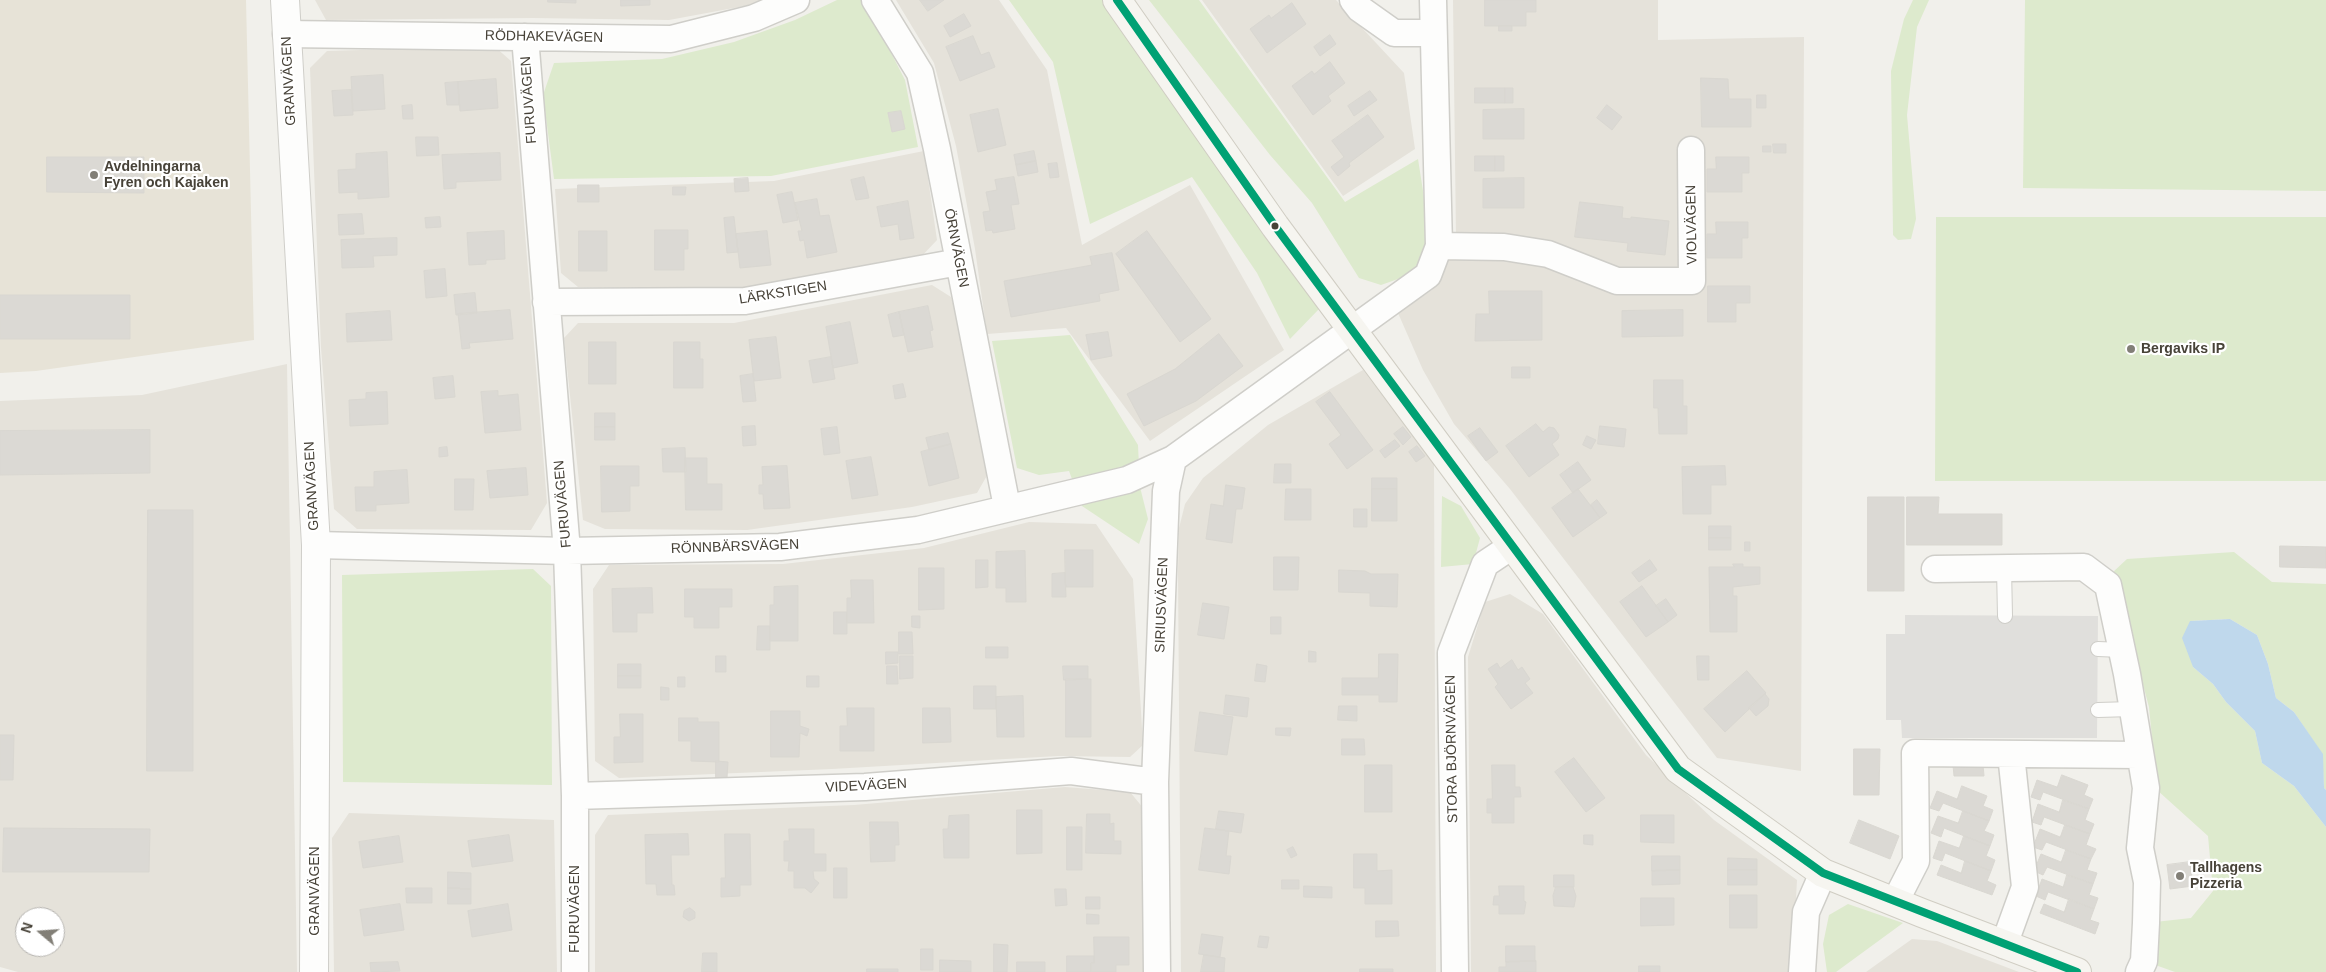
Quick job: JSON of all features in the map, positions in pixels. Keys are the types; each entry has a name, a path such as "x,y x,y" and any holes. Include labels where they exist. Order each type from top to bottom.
{"main road":[{"path":"1117,0 1275,226 1678,769 1823,872 2004,945 2077,972"}],"street":[{"name":"GRANVÄGEN","path":"285,0 316,545 314,972"},
{"name":"RÖDHAKEVÄGEN","path":"286,34 671,38 754,18 796,0"},
{"name":"ÖRNVÄGEN","path":"875,0 920,73 1007,507"},
{"path":"1353,0 1360,9 1394,33 1433,33"},
{"path":"1173,459 1428,275 1439,246 1432,0"},
{"name":"FURUVÄGEN","path":"525,37 567,551 576,796 574,972"},
{"name":"VIOLVÄGEN","path":"1439,246 1504,247 1548,254 1617,281 1692,281 1691,150"},
{"name":"LÄRKSTIGEN","path":"546,302 746,302 959,262"},
{"name":"RÖNNBÄRSVÄGEN","path":"316,545 567,551 780,547 918,530 1007,507 1127,480 1173,459"},
{"name":"SIRIUSVÄGEN","path":"1157,972 1156,782 1166,491 1173,459"},
{"name":"STORA BJÖRNVÄGEN","path":"1455,972 1451,653 1485,564 1512,546"},
{"path":"1935,569 2084,567 2108,586 2110,649 2132,709 2146,788 2140,848 2147,882 2144,961 2139,972"},
{"path":"1895,902 1916,861 1915,753 2139,755"},
{"path":"2004,945 2025,888 2011,754"},
{"name":"VIDEVÄGEN","path":"576,796 865,787 1071,771 1156,782"},
{"path":"1802,972 1806,912 1823,872"}],"lane":[{"path":"2004,568 2005,616"},
{"path":"2098,710 2132,709"}],"shaded area":[{"path":"0,0 246,0 254,340 36,371 0,373"},
{"path":"315,0 761,0 750,5 669,20 533,18 326,20"},
{"path":"896,0 999,0 1047,70 1082,245 1190,185 1284,350 1150,441 1066,328 987,334 975,249 956,146 934,63"},
{"path":"1202,0 1336,0 1404,73 1415,149 1343,196"},
{"path":"1453,0 1658,0 1658,40 1804,37 1801,771 1717,758 1510,489 1454,424 1423,370 1398,313 1432,290 1456,237"},
{"path":"494,46 511,61 547,503 531,530 357,529 334,509 321,348 310,68 327,51"},
{"path":"924,151 937,240 919,259 748,288 578,287 561,273 555,189 774,181"},
{"path":"932,285 951,297 965,340 989,472 977,493 912,507 747,530 605,529 583,520 564,338 578,323 734,323"},
{"path":"287,364 297,972 18,972 0,967 0,401 142,395"},
{"path":"1363,370 1434,464 1436,972 1181,972 1178,572 1179,528 1185,504 1203,478 1268,425"},
{"path":"1029,522 1096,524 1133,579 1143,745 1130,757 1058,756 832,769 619,778 595,761 593,589 609,565 783,564 924,548"},
{"path":"1510,594 1543,614 1646,755 1714,820 1797,880 1792,972 1471,972 1468,657 1485,602"},
{"path":"1905,615 2098,616 2097,738 1902,738 1901,720 1886,720 1886,634 1905,634"},
{"path":"1065,787 1130,792 1144,809 1148,972 595,972 595,835 608,815 854,805"},
{"path":"349,813 554,820 557,972 334,972 332,838"},
{"path":"1912,939 1937,941 2019,972 1866,972"}],"green space":[{"path":"837,0 864,0 905,80 918,147 771,176 554,179 543,95 554,63 662,59 734,42 795,20"},
{"path":"1009,0 1102,0 1270,235 1319,309 1290,339 1257,273 1192,177 1090,224 1053,62"},
{"path":"1149,0 1199,0 1345,202 1418,159 1431,242 1415,273 1381,285 1359,278 1312,203 1270,155"},
{"path":"1913,0 1929,0 1917,27 1907,115 1916,219 1911,239 1898,240 1893,235 1891,71 1904,19"},
{"path":"2025,0 2326,0 2326,191 2023,188"},
{"name":"Bergaviks IP","path":"1936,217 2326,217 2326,481 1935,481"},
{"path":"1070,335 1138,445 1140,487 1148,519 1139,544 1082,506 1069,471 1039,475 1017,468 992,341"},
{"path":"1442,496 1461,506 1480,538 1473,564 1441,567"},
{"path":"2234,552 2272,582 2326,584 2326,790 2324,788 2322,754 2294,712 2276,698 2268,664 2257,635 2230,619 2190,621 2193,667 2213,684 2226,702 2255,731 2262,763 2294,786 2326,827 2326,972 2175,972 2144,961 2146,923 2191,918 2213,891 2208,836 2157,790 2149,707 2113,572 2127,559"},
{"path":"533,569 551,586 552,785 343,782 342,575"},
{"path":"1848,904 1903,923 1836,972 1827,972 1823,944 1829,915"}],"water":[{"path":"2230,619 2257,635 2268,664 2276,698 2294,712 2323,754 2324,788 2326,790 2326,827 2294,786 2262,763 2255,731 2226,702 2213,684 2193,667 2182,638 2190,621"}],"building":[{"path":"548,0 576,0 576,3 548,2"},
{"path":"621,0 650,0 650,5 621,6"},
{"path":"920,0 944,0 928,11"},
{"path":"1485,0 1536,0 1536,12 1526,12 1526,26 1485,26"},
{"path":"1292,3 1306,24 1267,53 1250,29 1269,15 1271,18"},
{"path":"964,14 971,26 950,37 944,26"},
{"path":"1499,26 1512,26 1512,31 1499,31"},
{"path":"1330,35 1336,44 1320,56 1314,47"},
{"path":"973,36 981,55 989,52 995,67 960,81 946,47"},
{"path":"1330,62 1345,83 1328,96 1331,101 1313,115 1292,86 1312,71 1314,74"},
{"path":"383,75 385,109 353,111 351,77"},
{"path":"1701,78 1728,79 1729,99 1751,99 1751,127 1702,127"},
{"path":"496,79 498,108 460,111 458,82"},
{"path":"458,82 459,105 447,105 445,83"},
{"path":"1475,88 1505,88 1505,103 1475,103"},
{"path":"1505,88 1513,88 1513,103 1505,103"},
{"path":"351,90 353,115 334,116 332,91"},
{"path":"1370,91 1377,100 1354,116 1348,106"},
{"path":"1757,95 1766,95 1766,108 1757,108"},
{"path":"412,105 413,119 403,119 402,106"},
{"path":"1607,105 1622,117 1612,130 1597,118"},
{"path":"998,109 1006,145 978,152 970,115"},
{"path":"1524,109 1524,139 1483,139 1483,110"},
{"path":"901,111 905,129 892,132 888,113"},
{"path":"1368,115 1384,137 1349,163 1350,166 1338,176 1331,167 1344,157 1332,141"},
{"path":"416,137 438,137 439,155 417,156"},
{"path":"1773,144 1786,144 1786,153 1774,153"},
{"path":"1763,146 1771,146 1771,152 1763,152"},
{"path":"1034,151 1036,161 1016,165 1014,155"},
{"path":"387,152 389,197 358,199 358,192 339,193 338,170 356,169 356,154"},
{"path":"500,153 501,180 456,182 456,188 444,189 442,155"},
{"path":"1475,156 1495,156 1495,171 1475,171"},
{"path":"1495,156 1504,156 1504,171 1495,171"},
{"path":"47,157 144,157 144,193 47,192"},
{"path":"1716,157 1749,157 1749,173 1742,173 1742,192 1707,192 1707,169 1716,169"},
{"path":"1036,161 1038,172 1018,176 1016,165"},
{"path":"1057,163 1059,177 1050,178 1048,164"},
{"path":"864,177 869,198 856,200 851,180"},
{"path":"1014,177 1019,204 1011,205 1015,229 993,233 992,230 986,231 983,212 990,211 986,192 997,190 995,180"},
{"path":"748,178 749,191 735,192 734,179"},
{"path":"1524,178 1524,208 1483,208 1483,179"},
{"path":"578,185 599,185 599,202 578,202"},
{"path":"673,187 686,187 685,195 673,195"},
{"path":"792,192 798,220 783,223 777,195"},
{"path":"817,199 820,216 829,215 837,252 807,258 804,240 800,241 798,231 802,231 795,203"},
{"path":"908,201 914,238 900,240 898,224 881,227 877,207"},
{"path":"1580,202 1623,207 1622,218 1631,219 1631,217 1669,221 1665,255 1627,251 1628,243 1575,237"},
{"path":"362,214 364,234 339,235 338,215"},
{"path":"440,217 441,227 426,228 425,218"},
{"path":"734,217 738,252 727,253 724,218"},
{"path":"1716,222 1748,222 1748,238 1742,238 1742,258 1707,258 1707,234 1716,234"},
{"path":"655,230 688,230 688,249 684,249 684,270 655,270"},
{"path":"504,231 505,259 486,260 486,264 469,265 467,233"},
{"path":"579,231 607,231 607,271 579,271"},
{"path":"767,231 771,265 740,268 736,234"},
{"path":"1147,231 1211,319 1180,342 1116,254"},
{"path":"397,238 397,255 373,256 374,267 342,268 341,240"},
{"path":"1112,253 1119,290 1099,294 1100,301 1011,317 1004,281 1092,265 1090,257"},
{"path":"445,269 447,296 426,298 424,271"},
{"path":"1708,286 1750,286 1750,303 1736,303 1736,322 1708,322"},
{"path":"1489,291 1542,291 1542,340 1475,341 1476,314 1489,314"},
{"path":"475,293 477,313 456,315 454,295"},
{"path":"0,295 130,295 130,339 0,339"},
{"path":"928,306 933,330 930,331 933,347 908,352 899,312"},
{"path":"510,310 513,339 469,343 470,348 462,349 458,314"},
{"path":"1683,310 1683,336 1622,337 1622,311"},
{"path":"390,311 392,340 347,342 346,314"},
{"path":"899,312 904,335 893,337 888,315"},
{"path":"850,322 858,363 833,368 826,327"},
{"path":"1108,332 1112,356 1091,360 1086,335"},
{"path":"1219,334 1243,366 1196,401 1144,426 1127,394 1175,369"},
{"path":"776,337 781,378 754,381 749,340"},
{"path":"589,342 616,342 616,384 589,384"},
{"path":"674,342 700,342 700,359 703,359 703,388 674,388"},
{"path":"831,357 835,379 813,383 809,361"},
{"path":"1512,367 1530,367 1530,378 1512,378"},
{"path":"753,374 756,401 743,402 740,376"},
{"path":"453,376 455,397 435,399 433,378"},
{"path":"1654,380 1683,380 1683,406 1687,406 1687,434 1659,434 1658,408 1654,408"},
{"path":"903,384 906,397 895,399 893,386"},
{"path":"498,391 498,396 518,394 521,430 485,433 481,392"},
{"path":"387,392 388,424 350,426 349,400 366,399 366,393"},
{"path":"1330,392 1373,450 1347,469 1329,444 1341,435 1316,402"},
{"path":"595,413 615,413 615,427 595,427"},
{"path":"1536,424 1543,432 1549,427 1554,428 1559,435 1558,439 1552,444 1559,455 1529,477 1506,446"},
{"path":"755,426 756,445 743,446 742,427"},
{"path":"1600,426 1626,429 1624,447 1598,444"},
{"path":"595,427 615,427 615,440 595,440"},
{"path":"837,427 840,453 824,455 821,429"},
{"path":"1403,427 1411,437 1403,445 1394,434"},
{"path":"1480,428 1498,452 1486,461 1468,436"},
{"path":"150,430 150,473 0,475 0,431"},
{"path":"948,433 951,444 929,450 926,438"},
{"path":"1587,436 1596,440 1591,449 1583,445"},
{"path":"1395,440 1400,446 1385,458 1380,451"},
{"path":"951,444 959,478 929,486 921,452"},
{"path":"1417,446 1425,456 1416,462 1409,452"},
{"path":"447,447 448,456 439,457 439,448"},
{"path":"685,448 686,472 663,472 662,449"},
{"path":"871,457 878,495 852,499 846,461"},
{"path":"685,458 707,458 707,484 722,484 722,510 686,510"},
{"path":"1578,462 1591,480 1573,493 1560,475"},
{"path":"1275,464 1291,464 1291,483 1274,483"},
{"path":"601,466 639,466 639,486 630,486 630,511 602,512"},
{"path":"787,466 790,508 764,509 763,494 759,494 759,485 763,485 762,467"},
{"path":"1725,466 1726,485 1711,485 1711,514 1683,514 1682,467"},
{"path":"526,468 528,495 490,498 487,471"},
{"path":"407,470 409,503 376,505 376,511 356,511 355,487 374,487 374,472"},
{"path":"1372,478 1397,478 1397,489 1372,489"},
{"path":"455,479 474,479 473,510 455,510"},
{"path":"1226,485 1245,488 1242,509 1236,509 1232,543 1206,539 1211,504 1223,506"},
{"path":"1286,489 1311,489 1311,520 1285,520"},
{"path":"1372,489 1397,489 1397,521 1372,521"},
{"path":"1578,489 1600,518 1573,537 1552,508"},
{"path":"1868,497 1904,497 1904,591 1868,591"},
{"path":"1907,497 1939,497 1938,514 2002,514 2002,545 1907,545"},
{"path":"1597,500 1607,513 1600,518 1591,505"},
{"path":"1354,509 1367,509 1367,527 1354,527"},
{"path":"148,510 193,510 193,771 147,771"},
{"path":"1709,526 1731,526 1731,538 1709,538"},
{"path":"1709,538 1731,538 1731,550 1709,550"},
{"path":"1745,542 1750,542 1750,551 1745,551"},
{"path":"2280,546 2326,547 2326,568 2280,567"},
{"path":"1065,550 1093,550 1093,587 1066,587"},
{"path":"1025,551 1026,602 1006,602 1006,588 996,588 996,552"},
{"path":"1274,557 1299,557 1298,590 1274,590"},
{"path":"976,560 988,560 988,587 976,588"},
{"path":"1650,560 1657,570 1639,582 1632,573"},
{"path":"1733,564 1743,564 1743,567 1760,567 1760,584 1733,587 1733,596 1737,596 1737,632 1710,632 1709,567 1734,567"},
{"path":"919,568 944,568 944,609 919,610"},
{"path":"1339,570 1365,571 1371,574 1398,574 1397,607 1370,606 1370,593 1339,592"},
{"path":"1065,573 1066,597 1052,597 1052,574"},
{"path":"851,580 873,580 874,623 847,623 847,598 851,598"},
{"path":"798,586 798,641 770,641 770,605 774,605 774,587"},
{"path":"1642,586 1668,622 1646,637 1620,602"},
{"path":"652,588 653,613 637,613 637,632 613,632 612,589"},
{"path":"685,589 732,589 732,607 719,607 719,628 694,628 694,617 685,617"},
{"path":"1666,599 1677,615 1668,622 1656,606"},
{"path":"1203,603 1229,607 1224,639 1198,635"},
{"path":"834,612 847,612 847,634 834,634"},
{"path":"912,616 920,616 920,628 912,627"},
{"path":"1271,617 1281,617 1281,634 1271,634"},
{"path":"758,626 770,626 770,650 757,650"},
{"path":"899,632 912,632 913,654 899,654"},
{"path":"986,647 1008,647 1008,658 986,658"},
{"path":"1309,651 1316,652 1316,662 1309,662"},
{"path":"886,652 898,652 898,663 886,664"},
{"path":"1379,654 1398,654 1397,702 1379,702 1379,695 1342,695 1342,678 1378,678"},
{"path":"716,656 726,656 726,672 716,672"},
{"path":"900,656 913,656 913,678 900,679"},
{"path":"1697,656 1709,656 1709,680 1698,680"},
{"path":"1512,660 1518,670 1522,667 1530,679 1525,683 1533,693 1511,709 1495,687 1498,684 1488,669 1497,663 1500,668"},
{"path":"618,664 641,664 641,676 618,676"},
{"path":"1257,664 1267,666 1265,682 1255,681"},
{"path":"887,666 897,666 898,684 887,684"},
{"path":"1063,666 1088,666 1088,679 1064,680"},
{"path":"1747,671 1766,693 1725,732 1704,709"},
{"path":"618,676 641,676 641,688 618,688"},
{"path":"807,676 819,676 819,687 807,687"},
{"path":"678,677 685,677 685,687 678,687"},
{"path":"1066,679 1091,679 1091,737 1066,737"},
{"path":"974,686 996,686 996,709 974,709"},
{"path":"661,687 669,688 669,700 661,700"},
{"path":"1765,694 1769,699 1768,706 1756,716 1749,708"},
{"path":"1226,695 1249,698 1247,717 1224,714"},
{"path":"1023,696 1024,737 997,737 996,697"},
{"path":"1339,706 1357,706 1357,721 1338,720"},
{"path":"847,708 874,708 874,751 840,751 840,726 847,726"},
{"path":"923,708 950,708 951,742 923,743"},
{"path":"771,711 800,711 800,726 809,729 807,736 800,733 799,757 771,757"},
{"path":"1200,712 1233,717 1227,755 1195,751"},
{"path":"620,714 643,714 643,762 614,763 614,737 620,737"},
{"path":"679,718 698,718 698,722 719,722 719,762 691,761 691,741 679,741"},
{"path":"1276,728 1291,728 1290,736 1276,735"},
{"path":"0,735 14,735 13,780 0,780"},
{"path":"1342,739 1364,739 1365,755 1342,755"},
{"path":"1854,749 1880,749 1879,795 1854,795"},
{"path":"1574,758 1605,798 1586,812 1555,772"},
{"path":"716,761 728,762 727,778 716,778"},
{"path":"1983,764 1984,776 1954,776 1953,765"},
{"path":"1365,765 1392,765 1392,812 1365,812"},
{"path":"1492,765 1515,765 1515,787 1520,787 1521,797 1514,797 1514,823 1492,823 1492,813 1487,813 1487,799 1492,799"},
{"path":"2062,775 2088,785 2084,795 2093,799 2089,809 2043,792 2040,800 2031,797 2037,780 2057,787"},
{"path":"1962,786 1987,796 1983,806 1993,810 1989,821 1943,803 1939,811 1930,808 1937,791 1957,799"},
{"path":"2063,800 2089,809 2085,820 2094,824 2090,834 2044,817 2041,825 2032,822 2038,804 2059,812"},
{"path":"1017,810 1042,810 1042,853 1017,854"},
{"path":"1219,811 1244,814 1241,833 1216,829"},
{"path":"1963,811 1989,821 1984,831 1994,835 1990,846 1944,828 1941,837 1931,833 1938,816 1958,823"},
{"path":"1087,814 1110,814 1110,824 1114,823 1114,841 1121,841 1121,854 1086,853"},
{"path":"969,815 969,858 944,858 943,829 948,829 949,816"},
{"path":"1641,815 1674,815 1674,843 1641,842"},
{"path":"1859,820 1899,836 1890,859 1850,843"},
{"path":"870,822 898,822 899,845 895,845 895,861 871,862"},
{"path":"2065,825 2090,834 2086,845 2096,849 2091,859 2046,842 2042,850 2033,847 2040,829 2060,837"},
{"path":"1067,827 1082,827 1082,870 1067,870"},
{"path":"4,828 150,829 149,872 3,872"},
{"path":"1205,828 1229,831 1226,856 1231,856 1229,874 1199,870"},
{"path":"789,829 814,829 814,854 826,854 826,871 813,871 814,879 819,883 811,893 805,888 794,888 794,871 788,871 789,861 784,861 784,841 789,841"},
{"path":"688,834 689,855 671,855 672,885 674,885 675,895 657,895 656,884 646,884 645,835"},
{"path":"725,834 750,834 751,885 740,885 740,896 721,897 721,878 725,878"},
{"path":"509,835 513,861 472,867 468,841"},
{"path":"1584,835 1593,835 1593,845 1584,844"},
{"path":"399,836 403,862 363,868 359,842"},
{"path":"1964,836 1990,846 1986,856 1995,860 1991,871 1945,853 1942,861 1933,858 1939,841 1959,848"},
{"path":"1293,847 1297,855 1291,858 1287,850"},
{"path":"2066,850 2091,859 2087,870 2097,873 2093,884 2047,867 2043,875 2034,871 2041,854 2061,862"},
{"path":"1354,854 1377,854 1377,871 1392,870 1392,904 1365,904 1365,888 1354,888"},
{"path":"1652,856 1680,856 1680,870 1652,871"},
{"path":"1728,858 1757,859 1757,870 1728,870"},
{"path":"1965,861 1991,871 1987,881 1996,885 1992,895 1937,875 1941,865 1961,873"},
{"name":"Tallhagens Pizzeria","path":"2190,862 2193,886 2170,889 2167,865"},
{"path":"834,868 847,868 847,898 834,898"},
{"path":"1680,870 1680,884 1652,885 1652,871"},
{"path":"1728,870 1757,870 1757,885 1728,885"},
{"path":"448,872 471,873 471,889 448,888"},
{"path":"1554,875 1574,875 1574,887 1554,887"},
{"path":"2067,875 2093,884 2089,895 2098,898 2094,909 2048,892 2045,900 2036,896 2042,879 2063,887"},
{"path":"1282,880 1299,880 1299,889 1282,889"},
{"path":"1304,886 1332,887 1332,898 1304,897"},
{"path":"1499,886 1524,886 1524,901 1526,902 1524,914 1499,914 1499,905 1493,905 1494,896 1499,896"},
{"path":"1556,887 1573,887 1576,896 1574,907 1554,906 1553,896"},
{"path":"406,888 432,888 432,903 407,903"},
{"path":"448,888 471,889 471,904 448,904"},
{"path":"1055,889 1066,889 1067,905 1056,906"},
{"path":"1730,895 1757,895 1757,928 1730,928"},
{"path":"1086,897 1100,897 1100,909 1086,909"},
{"path":"1641,898 1674,898 1674,925 1641,926"},
{"path":"2069,899 2094,909 2090,920 2099,923 2095,934 2040,913 2044,904 2064,912"},
{"path":"400,904 404,930 364,936 360,910"},
{"path":"508,904 512,930 472,937 468,911"},
{"path":"690,908 695,912 695,918 689,921 683,917 684,911"},
{"path":"1087,914 1099,915 1099,924 1087,924"},
{"path":"1376,921 1398,921 1399,936 1376,937"},
{"path":"1202,934 1223,937 1220,957 1199,954"},
{"path":"1260,936 1269,937 1267,948 1258,947"},
{"path":"1094,937 1129,937 1129,965 1116,965 1116,972 1091,972 1091,963 1094,963"},
{"path":"994,944 1008,945 1007,972 994,972"},
{"path":"1506,946 1535,946 1535,961 1506,962"},
{"path":"921,949 933,949 933,970 921,970"},
{"path":"703,953 717,953 717,972 702,972"},
{"path":"1204,955 1225,958 1224,972 1201,972"},
{"path":"1067,956 1094,956 1094,963 1091,963 1091,972 1067,972"},
{"path":"940,960 971,961 971,972 940,972"},
{"path":"1536,961 1536,972 1499,972 1499,967 1506,967 1506,962"},
{"path":"398,962 400,971 371,972 370,963"},
{"path":"1017,962 1045,962 1045,972 1017,972"},
{"path":"1639,966 1660,966 1660,972 1639,972"},
{"path":"867,969 898,969 898,972 867,972"},
{"path":"1360,969 1393,969 1393,972 1360,972"}],"transit line":[{"path":"1117,0 1275,226 1678,769 1823,873 2077,972"}],"place":[{"name":"Avdelningarna Fyren och Kajaken","path":"94,175"},
{"name":"Bergaviks IP","path":"2131,349"},
{"name":"Tallhagens Pizzeria","path":"2180,876"}]}
